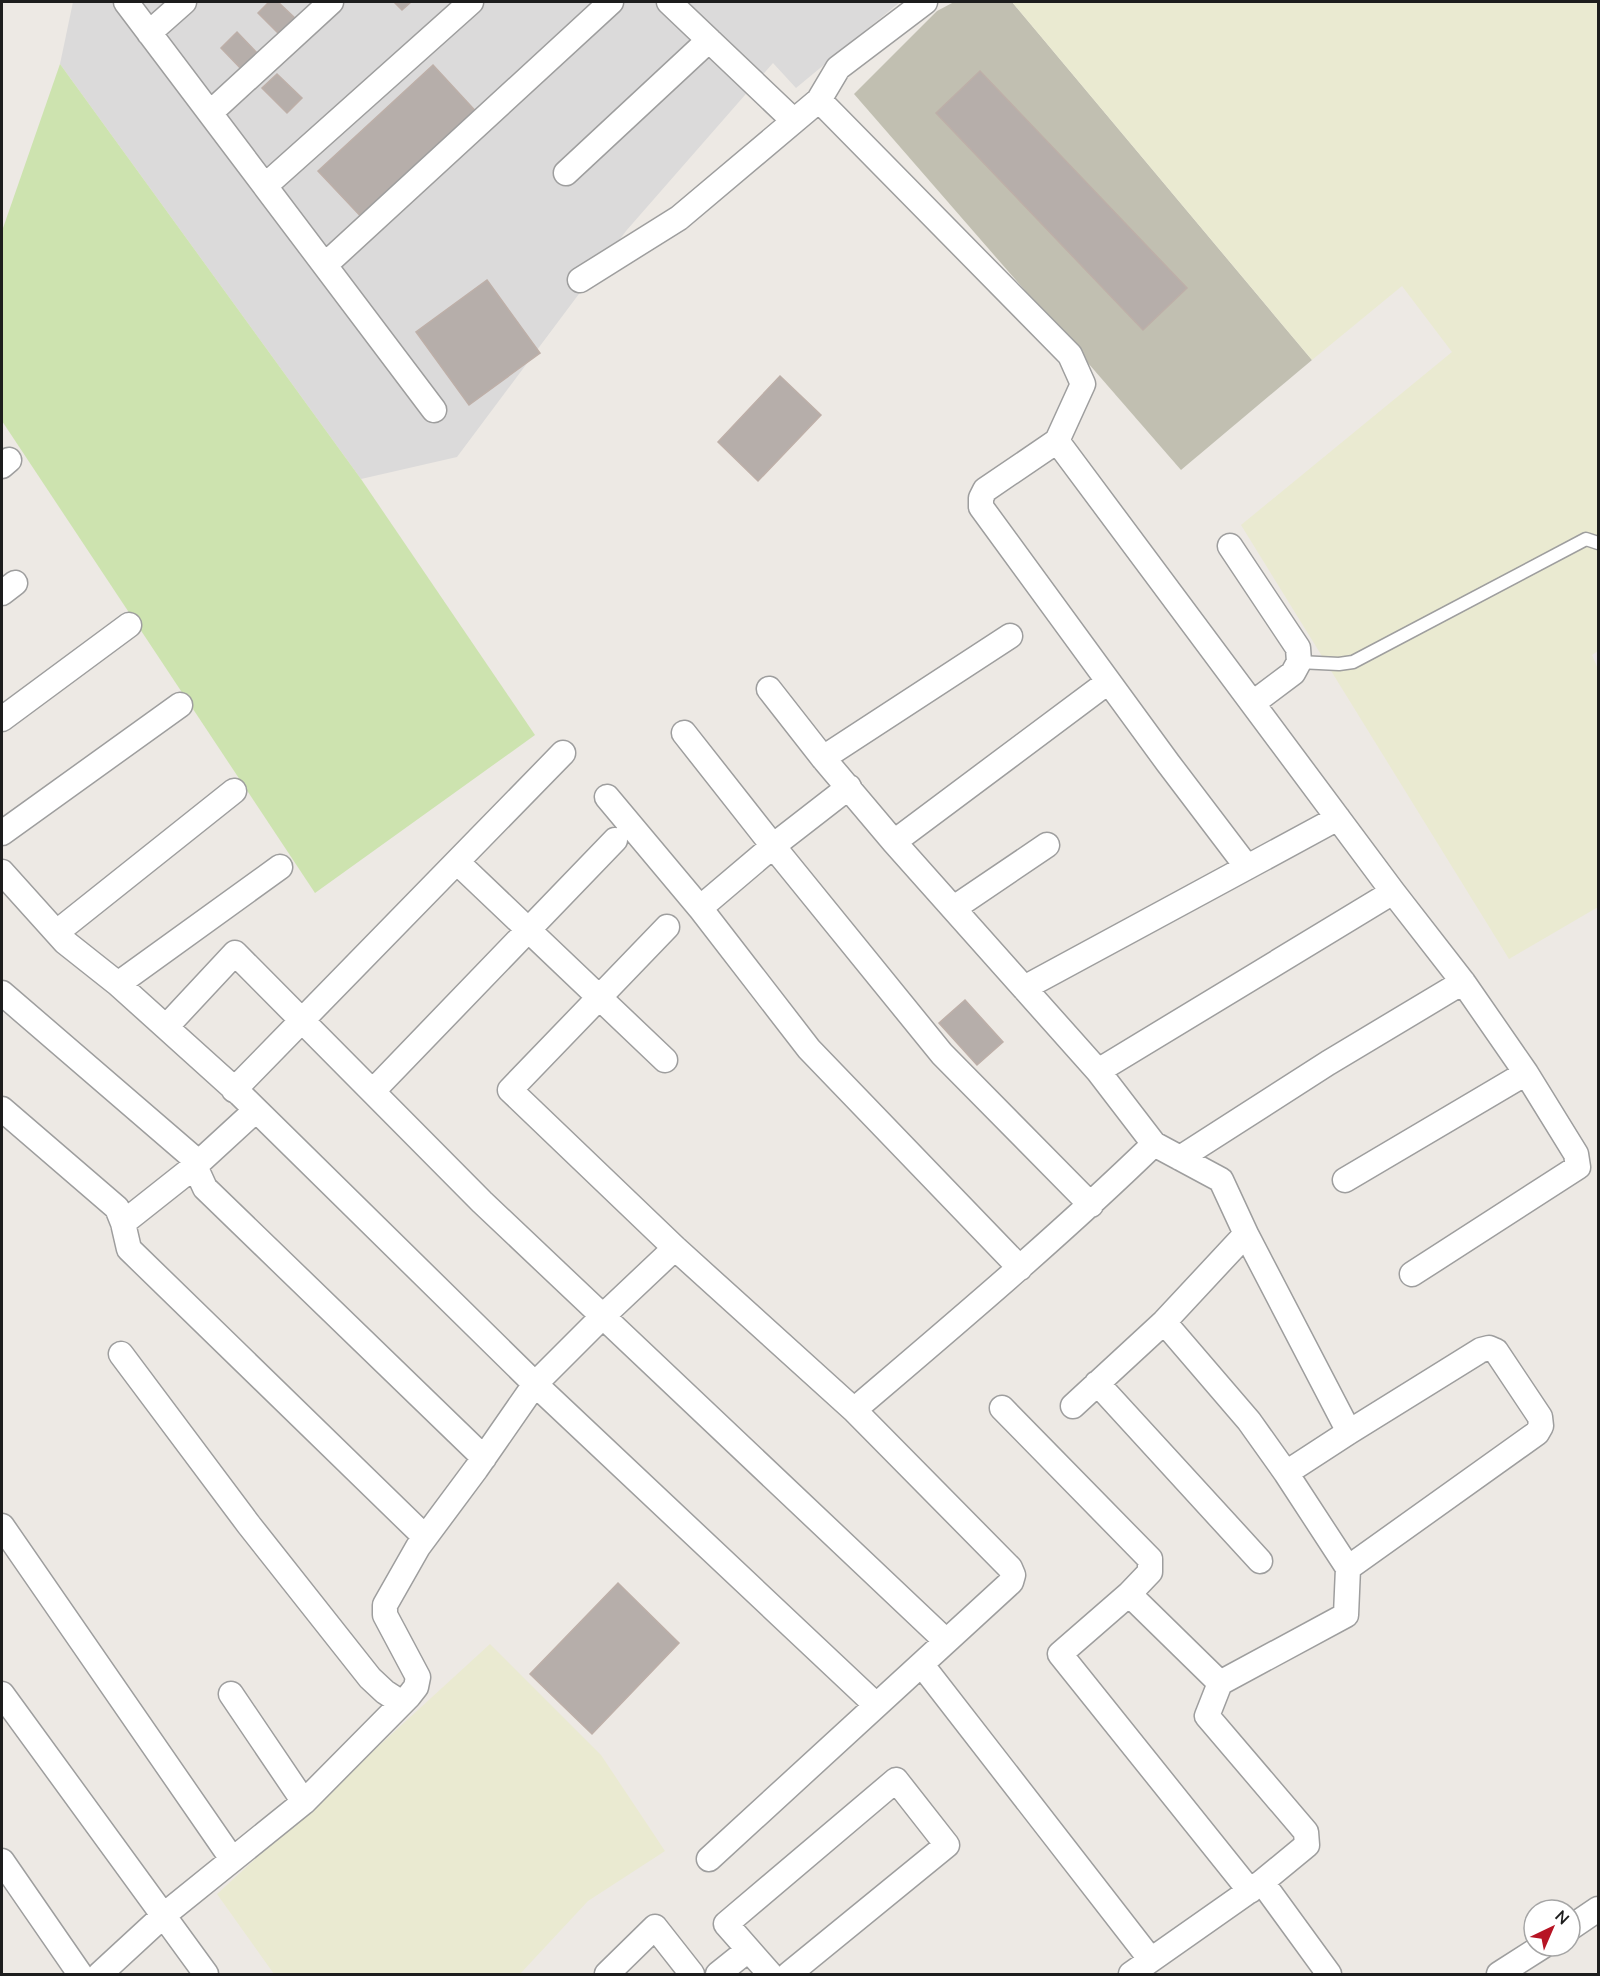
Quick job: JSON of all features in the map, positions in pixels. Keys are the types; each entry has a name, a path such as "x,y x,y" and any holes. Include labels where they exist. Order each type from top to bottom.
{"street":[{"path":"126,2 434,410"},
{"path":"149,33 184,2"},
{"path":"210,113 331,2"},
{"path":"265,186 471,2"},
{"path":"325,265 611,2"},
{"path":"669,2 794,121"},
{"path":"580,280 679,218 819,100 838,68 925,2"},
{"path":"566,172 709,40"},
{"path":"819,100 1070,355 1083,384 1057,441 985,490 981,498 981,507 1108,682 1247,867"},
{"path":"1057,441 1393,892 1463,982 1526,1073 1576,1154 1578,1167 1412,1274"},
{"path":"1230,546 1298,648 1299,662 1293,673 1253,703"},
{"path":"2,719 129,625"},
{"path":"823,758 1010,636"},
{"path":"894,842 1108,682"},
{"path":"769,689 823,758 894,842 1098,1071 1154,1144 1221,1180 1246,1234 1349,1432"},
{"path":"2,833 180,705"},
{"path":"684,733 942,1054 1091,1205"},
{"path":"234,1090 563,753"},
{"path":"700,908 773,846 849,787"},
{"path":"57,932 234,791"},
{"path":"607,797 700,908 809,1049 1020,1268"},
{"path":"1024,988 1338,818"},
{"path":"373,1091 615,840"},
{"path":"954,908 1047,845"},
{"path":"457,862 665,1060"},
{"path":"118,984 280,867"},
{"path":"2,872 65,942 118,984 256,1110 535,1384 876,1705"},
{"path":"1098,1071 1393,892"},
{"path":"667,927 510,1090 675,1248 854,1410 1010,1568 1013,1575 1011,1582 709,1859"},
{"path":"166,1027 235,952 482,1202 945,1641"},
{"path":"1180,1158 1328,1063 1463,982"},
{"path":"2,993 190,1155 205,1188 484,1458"},
{"path":"1345,1180 1526,1073"},
{"path":"2,1109 117,1208 129,1249 425,1537"},
{"path":"123,1223 195,1166 256,1110"},
{"path":"854,1410 1020,1268 1091,1205 1154,1144"},
{"path":"1073,1406 1164,1322 1246,1234"},
{"path":"100,1974 164,1915 304,1803 416,1687 418,1677 385,1616 386,1605 425,1537 535,1384 675,1248"},
{"path":"1131,1974 1256,1887 1307,1845 1305,1832 1207,1716 1221,1683 1346,1615 1348,1568 1249,1421 1164,1322"},
{"path":"1286,1473 1481,1350 1489,1348 1496,1351 1528,1398 1540,1417 1541,1426 1537,1433 1348,1568"},
{"path":"121,1354 370,1678 402,1703"},
{"path":"1097,1383 1260,1561"},
{"path":"1002,1408 1150,1559 1150,1572 1130,1594 1060,1654 1329,1974"},
{"path":"2,1526 232,1859"},
{"path":"1130,1594 1221,1683"},
{"path":"922,1665 1151,1960"},
{"path":"2,1694 206,1974"},
{"path":"231,1694 304,1803"},
{"path":"770,1974 726,1924 896,1780 947,1845 789,1974"},
{"path":"2,1861 80,1974"},
{"path":"1582,1920 1599,1909"},
{"path":"607,1974 655,1927 692,1974"},
{"path":"718,1974 748,1950"},
{"path":"1500,1974 1525,1958"}],"lane":[{"path":"1299,662 1339,664 1353,662 1586,539 1599,543"}],"shaded area":[{"path":"73,2 900,2 796,88 773,63 626,231 457,457 361,479 60,64"},
{"path":"954,2 1012,2 1312,360 1181,470 854,94 937,11"}],"green space":[{"path":"1012,2 1598,2 1598,651 1592,655 1598,669 1598,907 1509,959 1241,525 1452,352 1402,286 1312,360"},
{"path":"60,64 361,479 535,735 315,893 2,421 2,231"},
{"path":"490,1644 601,1755 665,1851 588,1901 520,1974 274,1974 217,1894"}],"building":[{"path":"269,2 278,2 297,20 281,36 258,13"},
{"path":"394,2 411,2 402,10"},
{"path":"237,32 261,57 245,73 221,48"},
{"path":"433,65 481,117 367,223 318,171"},
{"path":"980,71 1187,288 1143,330 936,113"},
{"path":"277,74 302,98 287,113 262,88"},
{"path":"487,280 540,353 469,405 416,332"},
{"path":"780,376 821,415 758,481 718,442"},
{"path":"965,1000 1003,1042 977,1065 939,1023"},
{"path":"618,1583 679,1643 592,1734 530,1674"}]}
